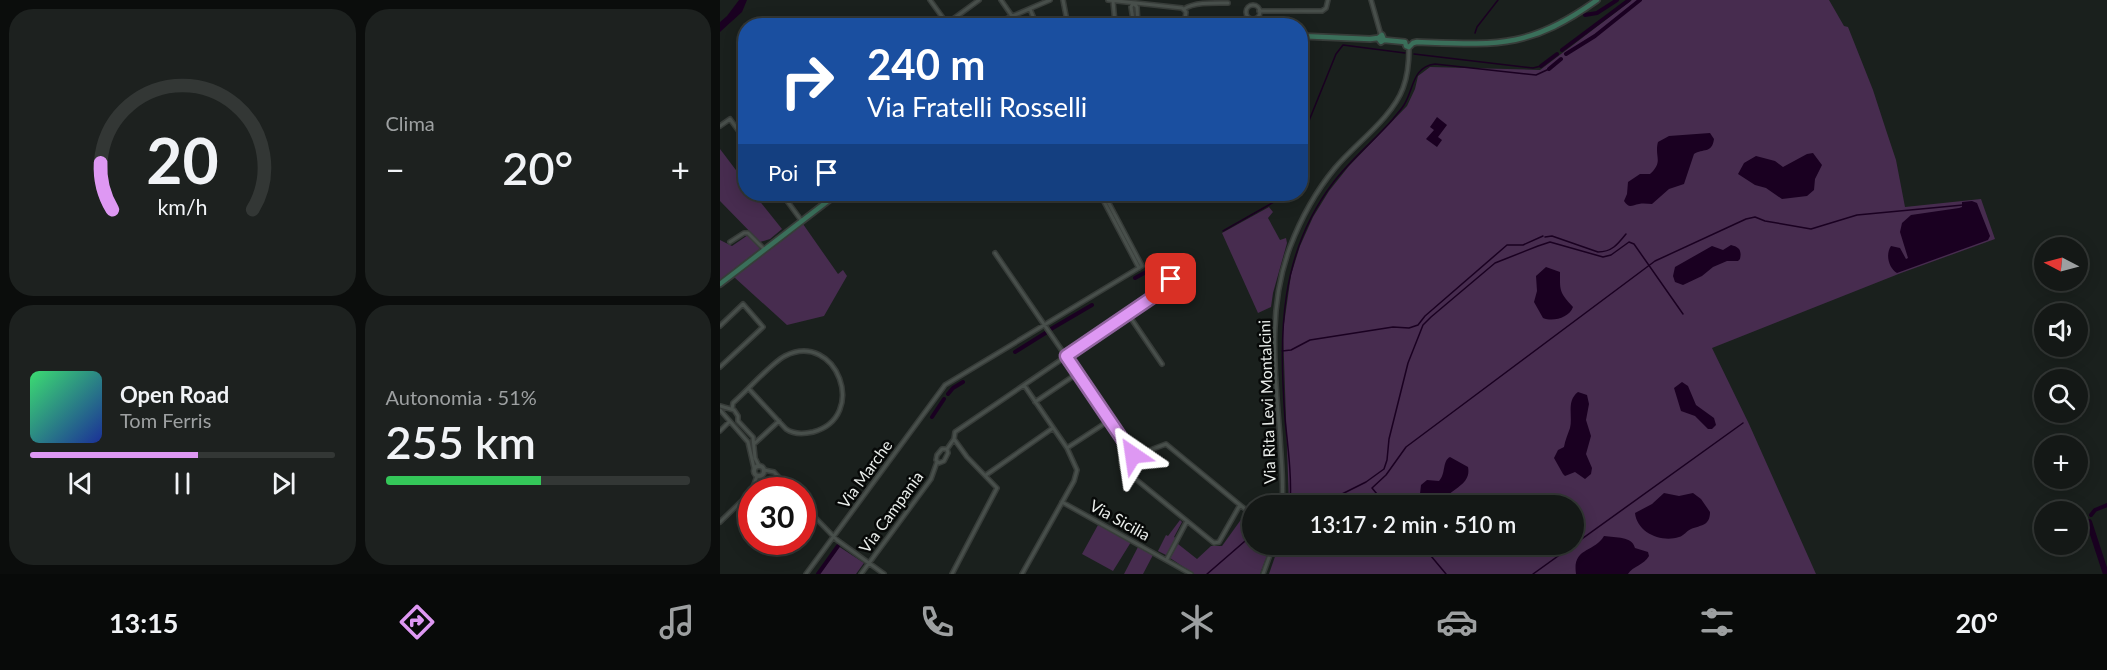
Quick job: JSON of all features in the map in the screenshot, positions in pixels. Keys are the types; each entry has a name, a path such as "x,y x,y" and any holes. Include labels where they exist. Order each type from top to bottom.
{"main road":[{"path":"1308,36 1381,38 1405,42 1409,39 1411,47 1488,45 1515,41 1544,32 1597,0"},
{"path":"720,284 827,201"}],"street":[{"path":"930,0 943,18"},
{"path":"954,18 979,0"},
{"path":"1001,0 1012,16"},
{"path":"1008,18 1050,0"},
{"path":"1063,0 1067,18"},
{"path":"1108,0 1133,1 1184,9 1228,3"},
{"path":"1255,5 1257,0"},
{"path":"1259,11 1322,11 1326,8 1328,0"},
{"path":"1371,0 1381,38"},
{"path":"1113,1 1115,18"},
{"path":"1133,1 1137,7 1136,18"},
{"path":"1255,5 1248,7 1247,15 1256,18 1259,11"},
{"path":"1255,5 1259,11"},
{"path":"1030,9 1034,18"},
{"path":"1184,9 1185,18"},
{"name":"Via Rita Levi Montalcini","path":"1282,495 1273,345 1277,297 1285,261 1297,229 1319,190 1347,154 1398,100 1406,80 1411,47"},
{"path":"720,126 730,119 738,130"},
{"path":"787,201 801,220"},
{"name":"Via Marche","path":"806,574 943,388 955,378 1140,267 1106,201"},
{"path":"730,242 748,233 764,249"},
{"path":"995,253 1133,455"},
{"name":"Via Campania","path":"937,462 941,463 946,459 947,449 954,440 955,432 1172,283 1159,257"},
{"path":"720,326 743,304 763,327 720,367"},
{"path":"1128,314 1162,364"},
{"path":"724,415 733,404 780,359 795,353 806,352 818,355 832,365 843,387 842,404 834,418 821,429 805,433 790,432 749,389"},
{"path":"1035,402 1078,373"},
{"path":"1022,574 1076,476 1077,470 1066,448 1024,385"},
{"path":"720,408 730,410 738,416 738,421 752,435 755,458 759,466 764,470 774,472 779,477"},
{"path":"720,408 750,445 754,473 757,476 763,474 764,470"},
{"path":"1066,448 1111,420"},
{"path":"720,431 730,423 738,421"},
{"path":"754,444 779,421"},
{"path":"986,475 1053,428"},
{"path":"952,574 997,488 954,440"},
{"path":"1166,444 1240,506 1216,544 1122,468 1121,461 1133,455 1166,444"},
{"name":"Via Campania","path":"861,574 931,479 938,453 942,448 947,449"},
{"path":"754,468 759,466"},
{"name":"Via Sicilia","path":"1062,502 1191,574"},
{"path":"720,522 738,505"},
{"path":"816,518 834,537 884,574"},
{"path":"1167,559 1187,521"},
{"path":"1263,574 1270,555"}],"shaded area":[{"path":"739,0 747,0 742,12 720,32 720,22"},
{"path":"1632,0 1829,0 1844,26 1848,27 1873,90 1896,160 1905,207 1981,199 1995,239 1901,273 1712,348 1749,424 1816,574 1269,574 1276,555 1584,555 1584,495 1289,495 1283,331 1291,275 1300,246 1313,217 1329,191 1349,166 1407,106 1418,76 1430,67 1540,70"},
{"path":"1437,117 1447,125 1438,137 1442,140 1437,147 1426,139 1434,130 1430,127"},
{"path":"1710,133 1714,139 1713,144 1709,149 1694,154 1684,184 1669,189 1652,204 1627,205 1624,201 1628,182 1640,174 1650,174 1657,166 1658,142 1669,136"},
{"path":"720,149 738,173 738,201 760,201 782,229 770,239 760,242 720,201"},
{"path":"1813,153 1822,165 1815,179 1814,190 1807,196 1782,199 1738,174 1744,163 1756,156 1775,161 1783,167"},
{"path":"1962,202 1977,203 1990,236 1988,240 1897,273 1894,271 1888,257 1891,246 1900,248 1906,259 1908,258 1900,232 1902,223 1911,215 1959,208 1962,207"},
{"path":"1269,207 1273,212 1268,218 1280,240 1286,238 1287,243 1271,307 1258,313 1222,233"},
{"path":"803,224 838,274 843,270 847,276 824,316 787,325 734,277"},
{"path":"748,235 761,248 720,280 720,240 732,246"},
{"path":"1731,245 1738,248 1741,253 1738,261 1727,261 1713,267 1702,276 1683,285 1675,282 1673,276 1675,267 1712,246 1723,250"},
{"path":"1546,267 1560,272 1561,291 1573,307 1568,314 1556,319 1543,318 1534,302 1537,291 1536,276"},
{"path":"1682,382 1688,386 1696,405 1714,418 1716,425 1712,429 1708,429 1695,416 1681,411 1674,388"},
{"path":"1578,392 1587,395 1589,404 1586,420 1591,436 1586,454 1592,468 1591,474 1585,479 1575,472 1565,476 1554,458 1558,450 1564,447 1571,423 1572,400"},
{"path":"1450,457 1468,467 1467,477 1463,484 1448,495 1419,495 1421,485 1427,480 1439,481"},
{"path":"1664,493 1679,496 1693,493 1701,499 1710,512 1710,517 1704,524 1679,537 1665,539 1651,535 1640,526 1635,513 1652,504"},
{"path":"1242,518 1242,555 1267,555 1260,574 1194,574 1170,558 1178,544 1197,559 1211,546 1222,546"},
{"path":"1180,520 1182,522 1174,537 1176,538 1166,555 1158,551 1166,535 1168,536"},
{"path":"1098,525 1131,542 1113,571 1082,554"},
{"path":"1604,536 1627,539 1635,548 1648,552 1649,556 1628,574 1576,574 1577,559"},
{"path":"838,546 864,563 856,574 818,574"},
{"path":"1138,547 1153,555 1143,574 1124,574"}],"waterway":[{"path":"1475,33 1498,0"},
{"path":"1585,15 1597,13 1617,0"},
{"path":"1562,50 1629,0"},
{"path":"1566,54 1595,36 1640,0"},
{"path":"1308,123 1336,54 1343,45 1405,53"},
{"path":"1414,54 1533,68 1541,66"},
{"path":"1541,66 1557,54"},
{"path":"1549,69 1561,59"},
{"path":"1290,495 1283,387 1283,325 1292,266 1315,210 1340,174 1401,109 1422,69 1435,64 1536,75 1549,69"},
{"path":"1223,231 1276,201"},
{"path":"1378,495 1372,488 1386,475 1406,447 1655,261 1755,217 1765,221 1811,229 1857,215 1963,205"},
{"path":"1545,237 1552,236 1603,252 1611,249 1626,234"},
{"path":"1282,351 1291,350 1310,340 1418,325 1425,316 1507,245 1523,245 1543,236"},
{"path":"1340,495 1366,482 1384,469 1408,363 1423,325 1495,263 1550,242 1603,257 1611,255 1629,242 1634,244 1683,314"},
{"path":"1135,278 1161,264"},
{"path":"1051,329 1092,305"},
{"path":"1015,352 1047,332"},
{"path":"948,394 963,382"},
{"path":"932,417 944,399"},
{"path":"1533,574 1743,423"},
{"path":"2091,515 2095,510 2107,505"},
{"path":"2089,522 2106,574"},
{"path":"1207,574 1242,544"},
{"path":"818,574 838,546"},
{"path":"1430,555 1446,574"}],"route":[{"path":"1133,455 1066,356 1169,286 1172,283 1171,279"}]}
